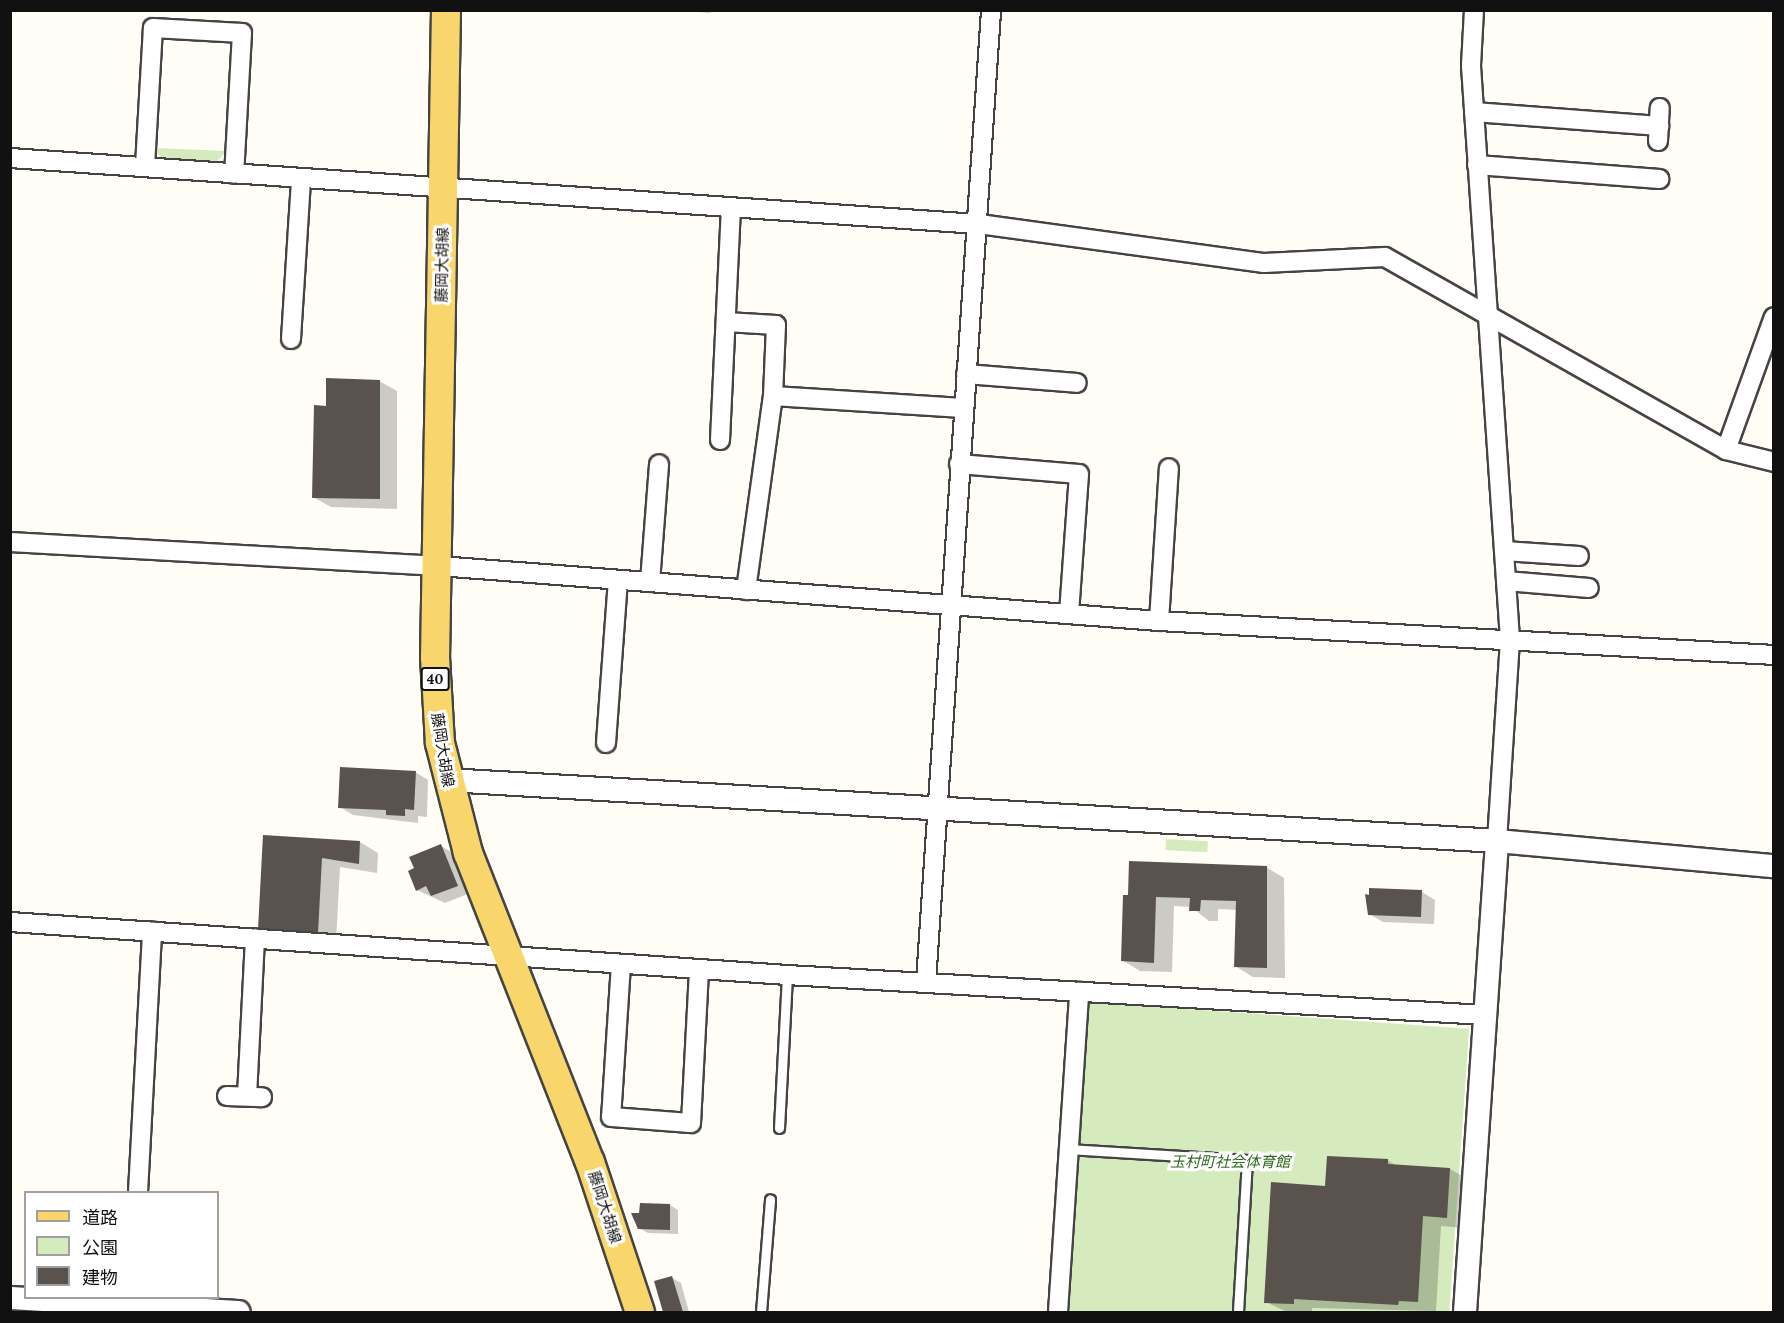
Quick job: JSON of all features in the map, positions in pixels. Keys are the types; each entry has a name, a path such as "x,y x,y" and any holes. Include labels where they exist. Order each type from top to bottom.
{"main road":[{"name":"藤岡大胡線","path":"446,10 436,707 447,780 468,853 590,1162 640,1312"}],"street":[{"path":"926,982 958,464 979,224 991,10"},
{"path":"1465,1312 1509,640 1471,66 1474,10"},
{"path":"145,166 153,28 242,33 234,174"},
{"path":"1474,112 1659,125"},
{"path":"10,158 979,224 1264,263 1385,257 1726,450 1773,462"},
{"path":"1477,165 1659,179"},
{"path":"291,339 301,179"},
{"path":"720,440 731,207"},
{"path":"1726,450 1773,317"},
{"path":"726,322 776,324 773,396 746,590"},
{"path":"966,374 1077,382"},
{"path":"773,396 963,408"},
{"path":"650,582 659,464"},
{"path":"958,464 1079,474 1069,614"},
{"path":"1159,621 1169,468"},
{"path":"10,542 439,566 950,603 1159,621 1773,656"},
{"path":"1504,551 1579,555"},
{"path":"606,743 618,580"},
{"path":"1506,581 1589,588"},
{"path":"447,780 937,806 1497,841 1773,866"},
{"path":"10,922 506,954 786,975 1484,1015"},
{"path":"138,1191 152,931"},
{"path":"227,1096 254,1097 255,938"},
{"path":"621,964 611,1117 691,1123 699,969"},
{"path":"1058,1312 1079,992"},
{"path":"27,1299 239,1312"}],"lane":[{"path":"779,1128 786,975"},
{"path":"1068,1149 1247,1160 1238,1312"},
{"path":"761,1312 770,1199"}],"green space":[{"path":"154,148 227,151 215,163 162,160"},
{"path":"1166,839 1208,841 1207,852 1165,850"},
{"name":"玉村町社会体育館","path":"1086,1002 1469,1029 1449,1312 1064,1311"}],"building":[{"path":"326,378 380,380 380,499 312,498 314,405 326,406"},
{"path":"340,767 416,771 414,810 405,809 405,816 386,815 386,810 338,808"},
{"path":"263,835 360,841 359,864 322,858 318,933 258,929"},
{"path":"441,844 458,886 431,896 426,886 416,891 408,871 414,868 409,857"},
{"path":"1129,861 1267,866 1267,968 1234,967 1236,901 1201,900 1200,911 1189,911 1190,898 1156,897 1154,963 1121,961 1123,895 1128,895"},
{"path":"1369,888 1422,890 1421,917 1368,915 1365,894 1369,895"},
{"path":"1327,1156 1388,1159 1388,1164 1450,1168 1447,1218 1423,1216 1418,1302 1399,1301 1398,1305 1294,1299 1294,1304 1264,1303 1271,1182 1325,1186"},
{"path":"640,1203 670,1204 670,1230 638,1229 631,1213 639,1213"},
{"path":"672,1276 683,1312 663,1312 654,1281"}]}
